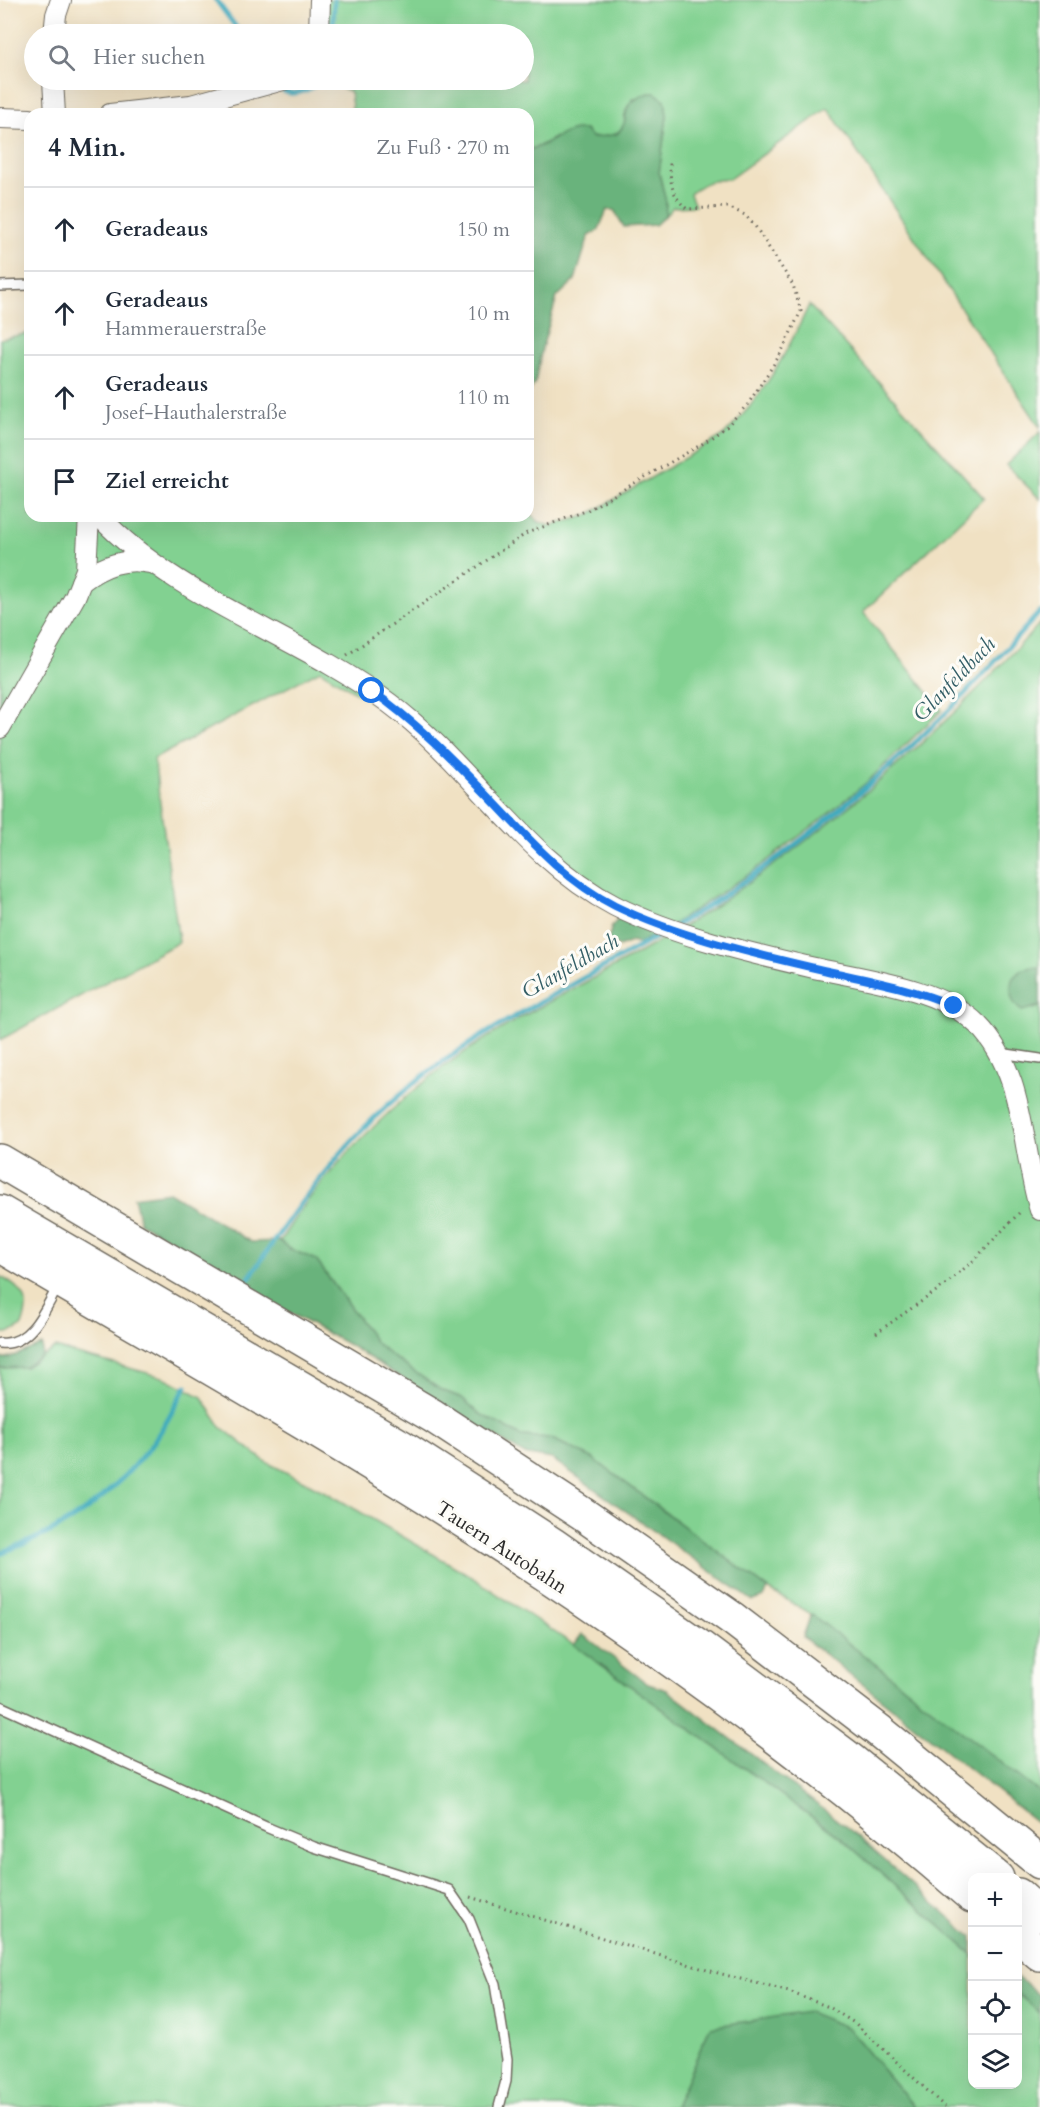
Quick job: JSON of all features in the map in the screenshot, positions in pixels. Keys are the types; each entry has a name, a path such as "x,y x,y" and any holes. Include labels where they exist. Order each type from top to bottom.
{"highway":[{"path":"0,1161 433,1416 584,1515 733,1619 878,1730 1040,1862"},
{"path":"0,1212 402,1447 552,1544 700,1647 829,1743 991,1873"},
{"name":"Tauern Autobahn","path":"0,1245 401,1482 547,1576 691,1676 830,1780 968,1893"},
{"path":"1022,1899 1040,1915"},
{"path":"1022,1939 1040,1954"}],"street":[{"path":"55,24 61,0"},
{"path":"319,24 320,0"},
{"path":"54,90 55,108"},
{"path":"164,108 191,105 244,90"},
{"path":"0,118 24,119"},
{"path":"0,728 75,597 86,570 89,522"},
{"path":"105,522 121,539 153,564 372,691 410,720 445,752 529,839 575,880 614,905 653,922 686,932 788,962 903,988 954,1006 978,1024 998,1053 1018,1102 1038,1204"},
{"path":"81,582 91,574 119,562 129,560 153,564"}],"lane":[{"path":"0,286 24,285"},
{"path":"998,1053 1040,1059"},
{"path":"0,1343 19,1340 30,1331 60,1281"},
{"path":"0,1706 314,1847 449,1890 469,1919 495,1984 507,2059 506,2081 499,2107"}],"path":[{"path":"331,666 527,533 588,510 702,444 726,427 748,404 764,382 794,331 801,310 794,285 755,226 745,215 728,207 687,209 675,199 670,181 670,162"},
{"path":"876,1333 918,1305 1038,1204"},
{"path":"449,1890 707,1970 789,1992 829,2007 856,2024 945,2107"}],"green space":[{"path":"326,0 1040,0 1040,427 828,108 729,179 708,182 699,187 690,194 695,206 673,207 665,216 666,202 659,173 667,116 665,100 633,99 626,111 625,124 611,136 596,138 560,136 534,148 534,108 352,108 350,92 346,90 534,90 534,24 323,24"},
{"path":"648,93 655,93 665,100 667,116 659,173 666,202 665,216 655,225 624,227 614,210 607,210 598,231 589,235 575,280 557,297 534,385 534,148 570,131 585,130 592,138 617,134 625,122 628,107 637,98"},
{"path":"809,305 984,498 863,612 942,710 866,783 751,873 663,931 626,921 396,717 320,670 154,759 179,942 0,1040 0,339 24,334 24,522 534,522 534,517 539,522 550,526 586,516 724,435 762,390 792,340"},
{"path":"1040,432 1040,499 1006,465"},
{"path":"1040,623 1040,969 1033,967 1034,1009 1040,1006 1040,1793 811,1614 768,1589 592,1458 550,1438 521,1436 480,1414 462,1398 441,1390 390,1355 376,1343 316,1260 288,1248 280,1241 313,1194 352,1149 394,1108 438,1071 498,1031 656,944 735,893 782,859 874,786 917,747 1001,666"},
{"path":"619,918 663,931 638,944 633,941 619,947 608,940 612,926"},
{"path":"1033,967 1040,969 1040,1006 1022,1011 1012,997 1012,979 1021,970"},
{"path":"169,1192 251,1242 280,1241 288,1248 316,1260 376,1343 390,1355 441,1390 462,1398 480,1414 521,1436 550,1438 592,1458 768,1589 764,1597 753,1601 552,1459 523,1454 349,1345 266,1300 190,1251 140,1223 134,1197"},
{"path":"0,1276 15,1286 26,1301 22,1326 10,1333 0,1333"},
{"path":"42,1345 42,1356 25,1367 0,1368 0,1359"},
{"path":"55,1348 166,1378 202,1397 221,1427 266,1462 329,1494 464,1572 574,1645 841,1838 968,1950 968,2089 1022,2089 1022,1997 1040,2013 1040,2107 914,2107 848,2028 710,2027 675,2107 0,2107 0,1368 25,1367"},
{"path":"811,1614 1040,1793 1040,1825 803,1637"},
{"path":"582,1634 648,1684 667,1690 849,1829 968,1933 968,1950 841,1838 574,1645"},
{"path":"1022,1980 1040,1996 1040,2013 1022,1997"},
{"path":"808,2012 848,2028 914,2107 675,2107 710,2027"}],"waterway":[{"path":"216,0 234,24"},
{"path":"333,24 334,0"},
{"path":"282,90 288,93 306,90"},
{"name":"Glanfeldbach","path":"677,925 781,855 879,776 953,706 1040,612"},
{"name":"Glanfeldbach","path":"249,1278 319,1180 366,1126 398,1096 433,1068 470,1043 663,933"},
{"name":"Glanfeldbach","path":"0,1553 44,1535 82,1513 116,1485 153,1442 186,1386"}],"route":[{"path":"372,691 391,704 438,745 553,862 594,894 614,905 653,922 736,947 788,962 920,993 954,1006"}]}
